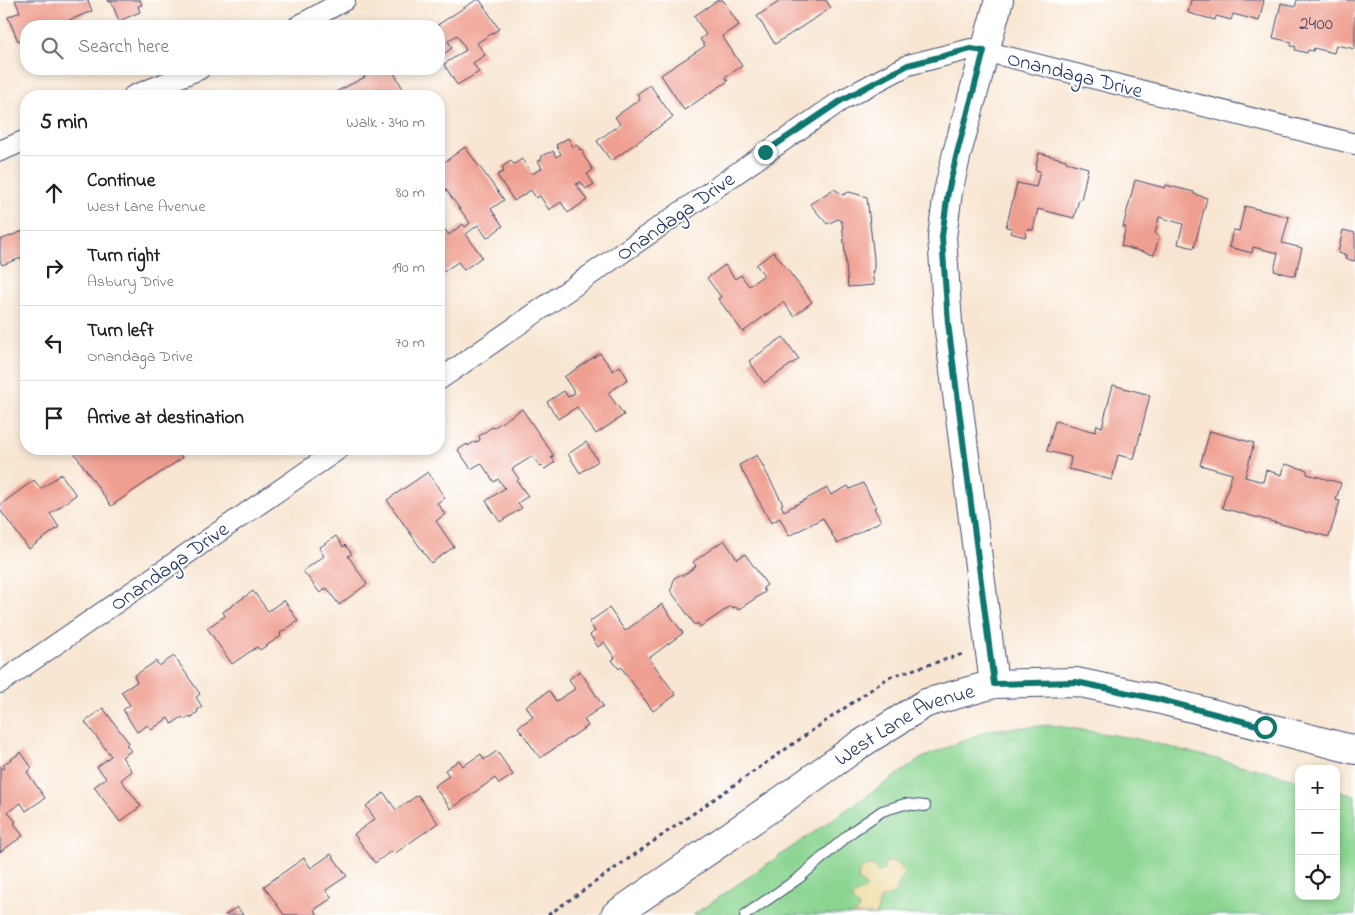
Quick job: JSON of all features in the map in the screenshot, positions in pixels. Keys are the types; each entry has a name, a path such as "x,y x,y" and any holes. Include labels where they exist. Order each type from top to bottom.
{"main road":[{"path":"994,684 948,323 942,237 950,184 999,0"},
{"name":"West Lane Avenue","path":"615,915 856,747 926,704 994,684 1076,682 1157,699 1355,750"}],"street":[{"path":"309,20 345,0"},
{"name":"Onandaga Drive","path":"445,376 842,100 908,65 971,49 984,51 1355,144"},
{"path":"148,90 185,75"},
{"path":"0,151 20,143"},
{"name":"Onandaga Drive","path":"0,683 330,455"}],"lane":[{"path":"745,915 799,878 853,831 882,810 904,804 924,806"}],"path":[{"path":"548,915 888,677 963,654"}],"green space":[{"path":"1051,725 1138,739 1295,779 1295,900 1340,900 1340,791 1355,795 1355,915 693,915 922,758 989,730"}],"sand":[{"path":"891,861 900,866 904,873 894,893 882,897 876,915 853,915 859,910 859,907 852,900 853,896 866,889 866,886 859,881 859,872 865,867 872,866 878,872 884,870 884,864"}],"building":[{"path":"15,0 88,0 92,11 70,20 20,20 20,40 18,41 8,17 20,12"},
{"path":"108,0 140,0 142,5 138,6 140,12 119,20 111,1 109,2"},
{"path":"476,0 480,0 499,29 477,43 485,55 473,63 479,72 457,85 445,63 466,50 457,35 448,41 452,48 445,53 445,20"},
{"path":"718,0 723,0 739,25 722,36 742,66 725,77 728,81 684,110 661,75 705,46 700,39 706,35 694,16"},
{"path":"782,0 826,0 831,8 775,44 757,16"},
{"path":"1191,0 1264,0 1259,21 1233,14 1231,20 1216,16 1215,20 1188,13"},
{"path":"1297,0 1355,0 1355,49 1336,45 1334,53 1314,48 1313,51 1308,50 1307,53 1295,50 1296,47 1291,46 1292,42 1273,38 1281,3 1295,7"},
{"path":"364,75 395,75 404,90 340,90 365,77"},
{"path":"650,85 673,117 611,161 597,141 620,124 615,117 640,99 637,94"},
{"path":"568,138 573,147 577,145 580,150 582,149 584,152 582,153 593,170 587,174 594,184 586,189 581,182 576,184 587,200 568,213 561,202 549,210 540,196 536,198 531,190 514,201 497,175 504,171 502,167 511,161 514,164 522,159 532,174 542,168 538,161 541,160 542,156 553,151 556,157 561,154 556,145"},
{"path":"465,147 504,200 491,209 503,226 487,238 478,225 466,234 482,257 464,270 458,262 445,271 445,229 449,235 463,224 465,227 470,223 445,188 445,162"},
{"path":"1039,153 1088,168 1081,200 1079,199 1074,218 1038,209 1033,230 1027,229 1025,237 1010,233 1012,228 1006,227 1017,183 1036,187 1040,171 1035,170"},
{"path":"1135,180 1165,188 1166,185 1194,192 1194,194 1207,198 1194,248 1178,244 1183,224 1159,217 1155,234 1159,236 1154,255 1121,246 1126,227 1123,227"},
{"path":"834,189 843,195 849,192 867,197 874,259 874,271 872,271 874,285 848,287 842,222 838,219 827,224 810,204"},
{"path":"1245,206 1289,217 1282,243 1302,248 1295,276 1274,271 1278,253 1253,247 1252,253 1229,247 1233,230 1239,231"},
{"path":"1343,230 1355,233 1355,261 1345,259 1346,255 1338,253"},
{"path":"20,232 20,258 2,265 0,260 0,240"},
{"path":"774,252 812,302 794,316 783,302 743,332 718,299 721,297 707,278 725,265 735,279 741,275 749,286 764,275 756,265"},
{"path":"783,337 799,359 764,383 749,361"},
{"path":"600,353 613,371 620,366 628,379 608,393 624,415 596,434 577,407 558,419 547,402 564,391 568,397 575,393 564,377"},
{"path":"1113,385 1150,395 1134,459 1118,455 1112,480 1069,469 1071,457 1047,451 1055,421 1095,432 1097,425 1102,427"},
{"path":"522,409 554,456 551,457 555,462 545,469 542,466 540,467 533,456 512,469 519,479 517,481 528,496 518,503 522,508 500,522 486,501 505,488 498,479 494,482 481,463 471,469 458,450 467,444 468,446 480,440 479,436"},
{"path":"1210,431 1254,443 1245,477 1263,482 1266,470 1282,475 1285,464 1307,470 1307,474 1341,483 1336,500 1340,501 1329,537 1222,508 1232,474 1200,465"},
{"path":"586,442 598,461 580,473 568,454"},
{"path":"76,455 180,455 182,458 111,506"},
{"path":"757,455 783,504 781,505 784,511 827,488 831,495 848,486 850,489 863,483 881,521 837,544 823,518 789,536 780,518 771,523 739,465"},
{"path":"428,472 445,498 437,503 445,514 436,521 454,547 431,563 387,500"},
{"path":"61,474 76,495 50,514 59,527 29,549 0,510 0,505 34,480 41,489"},
{"path":"336,536 343,547 345,545 352,554 348,556 367,584 339,605 327,588 320,593 303,571 324,556 319,548"},
{"path":"724,540 737,559 745,554 767,585 763,588 765,592 738,610 736,607 733,608 731,606 700,627 698,623 695,625 670,590 674,578 684,575 696,566 693,562"},
{"path":"253,591 268,611 284,600 298,621 280,633 281,636 260,650 257,647 232,664 207,628 225,616 223,612"},
{"path":"662,604 683,633 649,658 676,695 653,711 621,667 619,669 612,660 615,658 604,642 598,647 590,635 595,631 589,622 609,608 625,631"},
{"path":"174,656 200,694 196,697 202,707 197,710 198,712 192,718 190,716 184,720 182,717 172,724 168,718 151,730 148,725 137,732 123,710 130,705 121,692 137,682 134,676 156,661 159,666"},
{"path":"580,671 603,706 584,719 588,726 540,758 518,727 533,717 526,706 549,691 556,701 575,689 569,679"},
{"path":"103,708 129,743 126,745 131,751 122,757 132,771 121,780 141,806 120,822 94,787 106,778 97,767 111,756 85,722"},
{"path":"497,751 513,775 499,784 495,778 451,809 434,786 449,776 445,770 459,760 463,766 481,754 484,760"},
{"path":"21,752 32,768 27,772 45,798 26,811 21,803 8,812 23,836 0,852 0,766 2,769 5,767 3,765"},
{"path":"384,793 396,810 418,795 438,823 394,854 391,851 375,863 354,834 375,819 366,806"},
{"path":"331,854 347,876 326,890 332,898 314,910 318,915 284,915 264,886 304,858 311,868"},
{"path":"237,907 243,915 225,915"}],"route":[{"path":"765,152 842,100 908,65 971,49 984,51 948,192 942,237 948,323 994,684 1076,682 1157,699 1265,727"}]}
